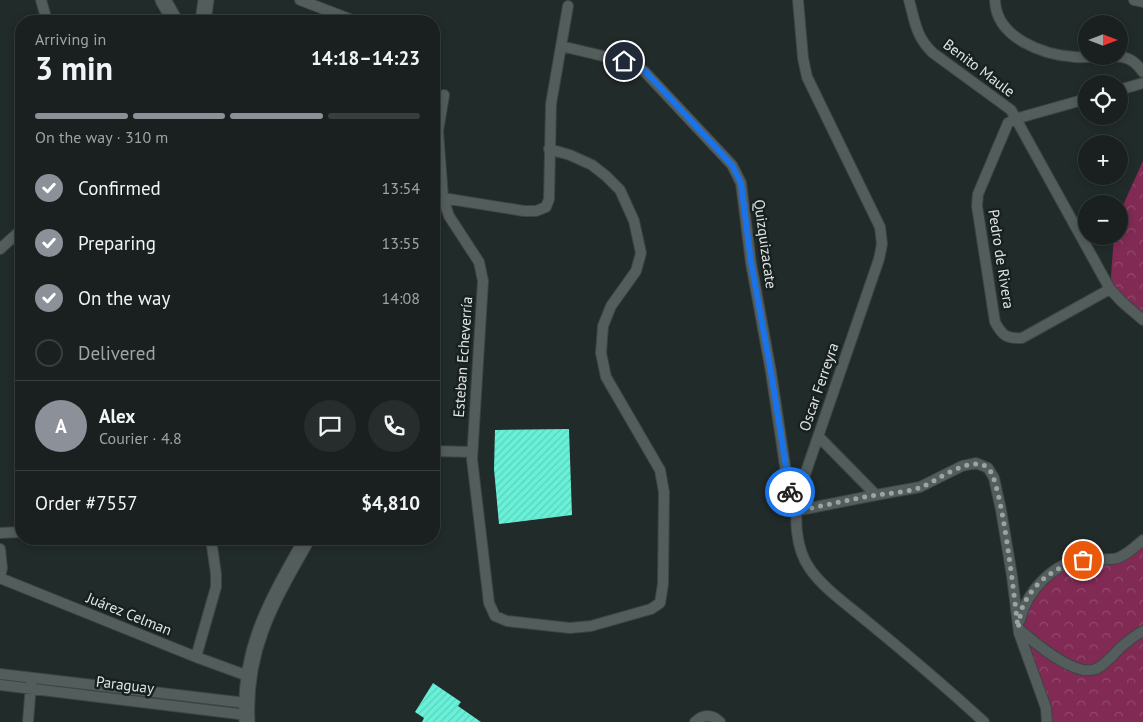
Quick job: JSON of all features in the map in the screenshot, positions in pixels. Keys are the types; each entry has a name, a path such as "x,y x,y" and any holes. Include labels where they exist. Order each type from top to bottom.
{"main road":[{"path":"163,0 172,15"},
{"path":"204,15 206,0"},
{"path":"247,714 248,676 261,626 278,589 304,545"}],"street":[{"path":"41,0 45,15"},
{"path":"300,0 339,15"},
{"name":"Oscar Ferreyra","path":"798,0 806,77 880,227 882,244 879,259 799,492 796,511 802,554 810,569 825,586 932,675 984,722"},
{"name":"Benito Maule","path":"909,0 924,44 933,53 1011,110 1110,289 1143,320"},
{"path":"995,0 995,7 1000,22 1017,39 1058,55 1077,58 1121,56 1131,60 1143,72"},
{"path":"1134,0 1143,2"},
{"path":"440,198 524,211 536,211 546,207 550,199 551,104 568,6"},
{"name":"Quizquizacate","path":"561,46 624,61 644,70 732,165 741,183 751,262 771,372 790,498 796,511"},
{"path":"1128,87 1143,83"},
{"name":"Esteban Echeverría","path":"440,119 444,95"},
{"path":"1016,119 1078,101"},
{"name":"Pedro de Rivera","path":"1016,119 1008,123 978,194 977,206 995,322 1001,333 1013,339 1022,338 1110,289"},
{"name":"Esteban Echeverría","path":"440,201 479,262 483,281 472,452 482,556 489,603 495,616 507,621 570,628 591,626 651,609 660,603 663,584 664,492 660,470 606,377 601,353 603,326 611,306 636,271 641,253 634,221 620,190 606,176 592,165 570,155 550,149"},
{"path":"0,249 15,235"},
{"path":"818,436 876,495"},
{"path":"440,451 472,452"},
{"path":"796,511 920,487 962,466 976,463 988,468 994,478 1001,510 1018,628 1046,708 1047,722"},
{"path":"0,533 15,532"},
{"path":"1018,628 1023,606 1034,589 1044,579 1068,563 1117,558 1131,551 1143,540"},
{"path":"196,657 216,587 216,574 211,545"},
{"path":"0,549 2,568 0,578"},
{"name":"Juárez Celman","path":"0,578 248,676"},
{"path":"1018,628 1035,644 1062,662 1090,671 1098,668 1126,642 1143,631"},
{"name":"Paraguay","path":"0,674 31,683 247,714"},
{"path":"28,722 31,683"},
{"name":"Paraguay","path":"0,685 31,683"},
{"path":"695,722 702,717 712,716 720,722"}],"green space":[{"path":"1143,161 1143,319 1110,289 1113,245 1128,245 1128,195"},
{"path":"1143,537 1143,722 1047,722 1018,628 1044,579 1083,560 1117,558"}],"building":[{"path":"569,429 572,515 499,524 494,469 495,430"},
{"path":"433,683 461,702 458,706 481,722 422,722 424,718 415,712"}],"way so far":[{"path":"790,492 790,498 796,511 920,487 962,466 976,463 988,468 994,478 1001,510 1018,628 1023,606 1034,589 1044,579 1068,563 1083,560"}],"route":[{"path":"624,61 644,70 732,165 741,183 751,262 790,492"}]}
